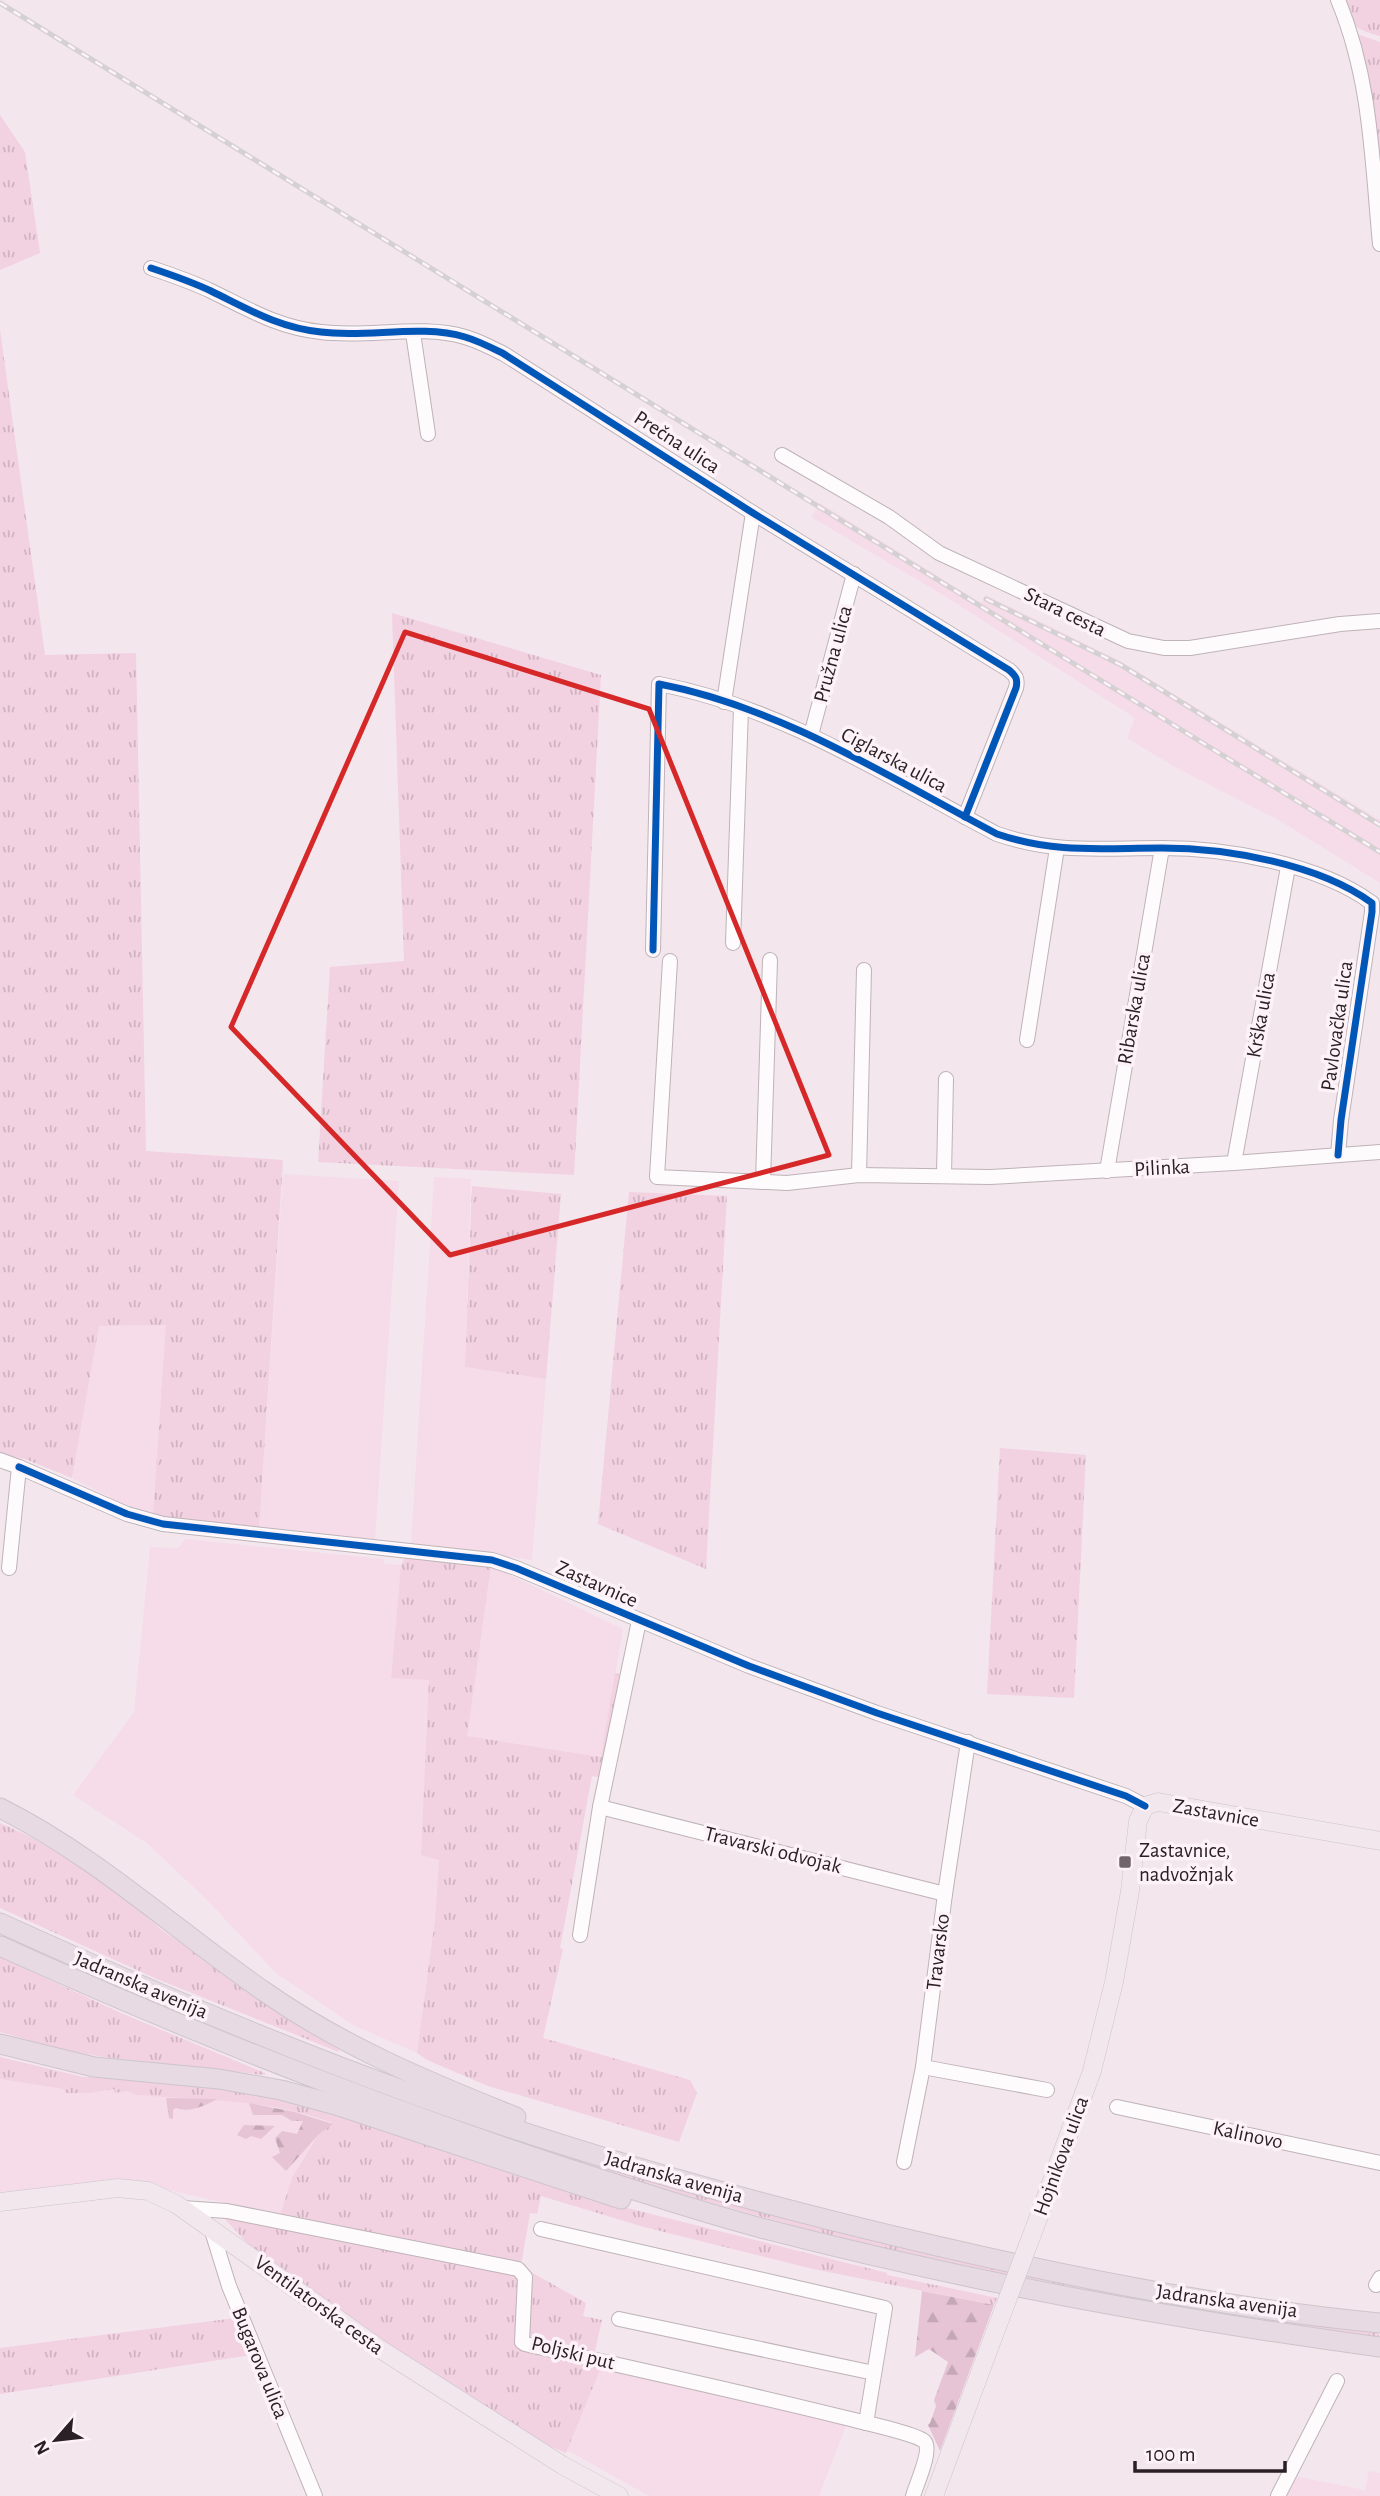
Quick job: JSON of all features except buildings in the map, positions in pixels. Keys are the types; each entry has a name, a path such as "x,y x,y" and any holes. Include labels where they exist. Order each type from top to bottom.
{"highway":[{"path":"0,1808 42,1829 133,1891 229,1967 307,2020 401,2070 650,2170"},
{"path":"0,1818 62,1844"},
{"name":"Jadranska avenija","path":"0,1923 144,1989 389,2085 474,2115 650,2170 810,2216 1028,2267 1183,2295 1380,2323"},
{"name":"Jadranska avenija","path":"0,1946 157,2016 388,2108 655,2197 761,2228 1068,2297 1380,2347"},
{"path":"0,2045 94,2067 219,2079 281,2090 336,2105 673,2215 713,2226 761,2228"}],"main road":[{"name":"Zastavnice","path":"1145,1806 1158,1802 1380,1841"},
{"name":"Hojnikova ulica","path":"934,2496 1082,2099 1114,1982 1130,1891 1138,1821 1145,1806"},
{"name":"Ventilatorska cesta","path":"0,2202 118,2188 148,2191 182,2208 383,2351 562,2465 619,2496"}],"street":[{"path":"1338,0 1362,71 1380,244"},
{"name":"Prečna ulica","path":"152,268 193,283 274,322 322,332 444,333 465,337 504,354 753,513 1015,675 1016,688 965,817"},
{"path":"413,332 428,434"},
{"name":"Stara cesta","path":"782,454 888,517 939,553 1128,641 1164,648 1190,648 1340,624 1380,621"},
{"path":"724,702 753,513"},
{"name":"Pružna ulica","path":"811,735 854,574"},
{"name":"Ciglarska ulica","path":"653,950 659,684 682,688 724,702 811,735 997,834 1024,843 1057,848 1227,851 1328,879 1372,903"},
{"path":"733,943 741,708"},
{"path":"1027,1040 1057,848"},
{"name":"Ribarska ulica","path":"1107,1171 1161,848"},
{"name":"Krška ulica","path":"1234,1163 1288,867"},
{"name":"Pavlovačka ulica","path":"1338,1155 1372,903"},
{"path":"763,1182 770,960"},
{"name":"Pilinka","path":"670,961 657,1177 808,1182 859,1175 989,1177 1380,1152"},
{"path":"859,1175 864,970"},
{"path":"944,1175 946,1079"},
{"name":"Zastavnice","path":"0,1460 127,1514 163,1524 492,1559 761,1671 877,1713 1126,1796 1145,1806"},
{"path":"9,1568 19,1467"},
{"path":"580,1935 600,1807 639,1621"},
{"name":"Travarsko","path":"904,2162 923,2067 968,1742"},
{"name":"Travarski odvojak","path":"600,1807 945,1894"},
{"path":"923,2067 1046,2090"},
{"name":"Kalinovo","path":"1117,2107 1380,2163"},
{"name":"Poljski put","path":"182,2208 227,2211 518,2269 525,2277 522,2342 525,2344 754,2395 923,2440 927,2446 927,2455 913,2496"},
{"name":"Bugarova ulica","path":"211,2228 229,2286 315,2496"},
{"path":"541,2229 885,2308 866,2423"},
{"path":"619,2319 874,2373"},
{"path":"1278,2496 1337,2381"}],"highlighted area":[{"path":"405,632 649,709 829,1155 450,1255 231,1027"}],"shaded area":[{"path":"820,503 981,603 986,595 1120,661 1380,820 1380,883 1280,821 1175,767 1127,738 1135,718 943,595 811,517"},
{"path":"283,1174 399,1181 375,1540 259,1529"},
{"path":"434,1177 471,1179 465,1367 546,1379 532,1560 411,1544"},
{"path":"167,1325 153,1515 133,1509 72,1478 99,1326"},
{"path":"185,1539 383,1559 384,1564 401,1565 391,1677 430,1679 421,1855 439,1859 435,1920 417,2053 353,2025 276,1973 205,1898 148,1844 73,1795 134,1712 150,1547 178,1548"},
{"path":"491,1566 623,1629 601,1757 466,1736"},
{"path":"0,2079 90,2093 114,2089 116,2093 127,2091 137,2095 230,2100 295,2112 333,2124 280,2216 135,2182 0,2197"},
{"path":"602,2365 847,2423 819,2496 649,2496 567,2450"},
{"path":"1369,2471 1380,2473 1380,2496 1287,2496 1299,2477 1365,2490"}],"green space":[{"path":"1341,0 1380,0 1380,36 1354,25"},
{"path":"1354,33 1380,42 1380,203"},
{"path":"0,115 25,152 40,253 0,270"},
{"path":"0,330 45,655 136,653 146,1151 283,1160 259,1529 153,1515 166,1325 99,1326 72,1478 25,1459 0,1454"},
{"path":"392,613 601,675 574,1175 318,1162 330,967 404,961"},
{"path":"472,1186 561,1194 546,1379 465,1367"},
{"path":"629,1192 727,1196 706,1569 598,1524"},
{"path":"1000,1448 1086,1455 1074,1698 987,1694"},
{"path":"408,1556 491,1566 467,1736 601,1757 615,1673 624,1676 603,1778 592,1776 560,1948 563,1949 543,2038 690,2080 697,2093 679,2142 488,2086 427,2060 417,2053 435,1920 439,1860 421,1855 429,1680 391,1678 401,1565"},
{"path":"0,1823 42,1843 82,1868 225,1976 339,2052 157,1979 0,1908"},
{"path":"0,1931 630,2174 1377,2332 1379,2336 1183,2307 991,2271 798,2227 668,2190 474,2127 259,2047 85,1975 0,1935"},
{"path":"0,1957 121,2013 265,2073 104,2057 63,2050 0,2032"},
{"path":"0,2057 83,2077 204,2083 276,2095 627,2208 887,2275 997,2298 994,2305 813,2269 644,2227 541,2196 537,2214 530,2213 521,2266 280,2216 292,2178 319,2134 332,2123 285,2109 236,2102 137,2095 127,2091 115,2093 114,2089 66,2093 64,2089 0,2079"},
{"path":"166,2098 217,2099 192,2109 176,2108 173,2110 173,2119 169,2118"},
{"path":"249,2103 295,2112 333,2124 319,2134 286,2171 272,2157 280,2153 275,2138 282,2131 297,2134 303,2121 292,2121 282,2115 253,2115"},
{"path":"244,2125 275,2126 261,2139 251,2136 246,2139 237,2135"},
{"path":"222,2216 518,2274 516,2339 519,2348 602,2365 566,2453 540,2442 385,2344 265,2258"},
{"path":"531,2272 586,2303 583,2316 602,2320 594,2355 527,2338"},
{"path":"922,2291 994,2305 940,2451 928,2425 948,2362 929,2349 915,2357"},
{"path":"236,2318 251,2355 0,2394 0,2348"}],"railway":[{"path":"0,3 1380,852"},
{"path":"986,599 1121,665 1380,825"}],"cycle path":[{"path":"151,268 204,288 264,317 306,330 339,333 448,333 485,345 504,354 753,513 1009,670 1016,678 1016,688 965,817"},
{"path":"653,950 659,684 748,709 791,727 833,746 997,834 1039,845 1059,847 1188,849 1243,855 1299,868 1326,878 1372,903 1338,1155"},
{"path":"19,1467 127,1514 163,1524 492,1560 749,1666 877,1713 1126,1796 1145,1806"}],"place":[{"name":"Zastavnice, nadvožnjak","path":"1125,1862"}]}
